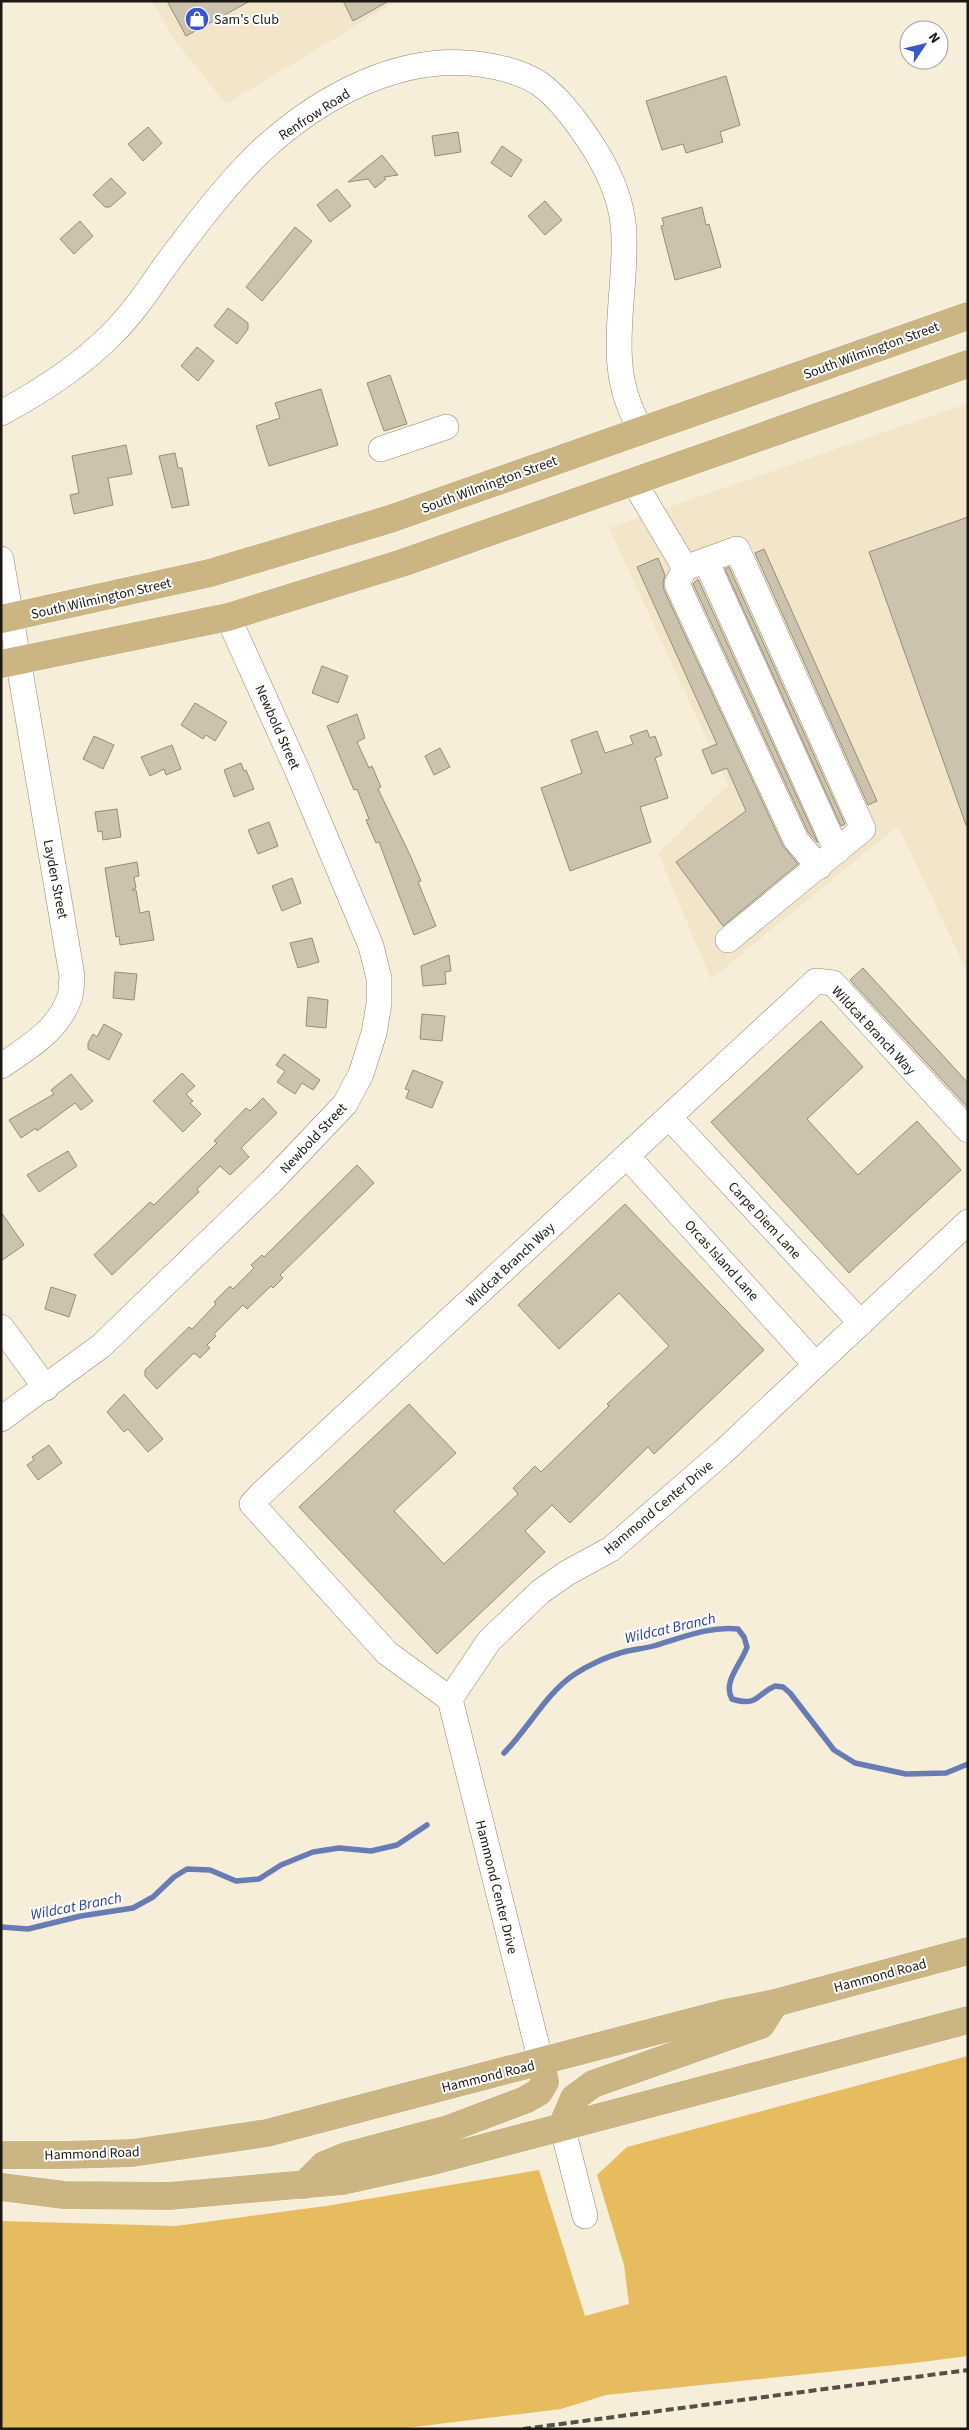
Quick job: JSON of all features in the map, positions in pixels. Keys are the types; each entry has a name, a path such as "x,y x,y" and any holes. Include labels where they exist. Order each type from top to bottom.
{"main road":[{"name":"South Wilmington Street","path":"7,619 210,573 390,519 641,429 968,316"},
{"path":"9,663 228,617 402,563 968,364"},
{"name":"Hammond Road","path":"1,2155 64,2156 132,2153 266,2133 725,2013 775,2003 968,1951"},
{"path":"562,2126 574,2098 593,2084 761,2025 775,2003"},
{"path":"1,2187 64,2195 168,2196 342,2181 396,2170 968,2020"},
{"path":"304,2185 324,2165 346,2156 448,2128 525,2100 539,2092 545,2082 541,2062"}],"street":[{"name":"Renfrow Road","path":"1,413 70,372 113,333 237,177 284,132 338,95 370,80 395,71 425,65 471,62 498,66 525,75 541,85 580,126 606,168 621,210 624,236 618,337 619,366 629,410 641,429"},
{"path":"381,449 446,427"},
{"path":"634,482 696,564 828,859"},
{"path":"728,940 828,859 863,829 737,549 696,564 677,584 796,840 828,859"},
{"name":"Layden Street","path":"1,559 9,663 72,976 70,998 54,1026 33,1044 1,1066"},
{"name":"Newbold Street","path":"1,1420 101,1346 271,1182 345,1104 362,1074 374,1033 379,1004 379,978 371,946 298,772 228,617"},
{"name":"Wildcat Branch Way","path":"450,1699 387,1653 252,1504 816,981 833,983 968,1130"},
{"name":"Carpe Diem Lane","path":"669,1117 861,1322"},
{"name":"Orcas Island Lane","path":"627,1156 816,1365"},
{"name":"Hammond Center Drive","path":"541,2062 450,1699 489,1641 540,1592 567,1573 611,1549 723,1452 968,1222"},
{"path":"1,1327 46,1388"},
{"path":"562,2126 585,2216"}],"shaded area":[{"path":"152,1 397,1 226,104 176,42"},
{"path":"968,403 968,974 898,826 711,979 658,853 728,785 609,528"},
{"path":"968,2056 968,2356 606,2395 561,2409 398,2429 1,2429 1,2221 176,2226 326,2206 539,2170 585,2316 629,2304 624,2265 597,2175 627,2147"}],"building":[{"name":"Sam's Club","path":"167,1 250,1 186,36"},
{"path":"343,1 389,1 353,21"},
{"path":"726,76 740,125 720,132 723,142 686,153 683,144 662,150 646,101"},
{"path":"148,127 162,143 143,161 128,144"},
{"path":"458,132 461,152 435,156 432,136"},
{"path":"502,146 522,160 511,177 491,163"},
{"path":"382,155 398,175 384,177 386,179 375,188 368,179 348,182"},
{"path":"111,178 126,193 110,207 105,207 93,195"},
{"path":"337,189 351,206 330,222 317,205"},
{"path":"545,201 562,220 545,235 528,216"},
{"path":"702,207 706,225 709,224 721,267 675,280 661,226 664,225 662,218"},
{"path":"80,221 93,236 74,254 60,239"},
{"path":"295,227 312,241 262,301 246,287"},
{"path":"228,308 248,323 248,329 237,344 214,326"},
{"path":"197,347 214,361 198,381 181,366"},
{"path":"390,375 407,424 384,431 367,383"},
{"path":"321,389 338,445 269,466 256,426 280,418 275,403"},
{"path":"126,445 132,474 108,478 113,505 74,514 70,495 79,493 72,456"},
{"path":"175,453 178,468 182,468 189,505 172,508 159,456"},
{"path":"968,517 968,825 966,825 869,552"},
{"path":"764,549 877,801 868,805 755,553"},
{"path":"658,558 665,575 664,590 783,846 798,864 723,926 676,862 746,811 727,768 712,774 702,750 717,744 637,567"},
{"path":"729,567 845,824 841,826 725,569"},
{"path":"698,579 818,843 808,832 693,584"},
{"path":"322,666 348,676 338,703 312,693"},
{"path":"195,703 227,722 215,741 206,735 203,739 181,725"},
{"path":"357,714 365,738 357,742 369,768 372,766 381,787 378,789 410,855 421,881 418,882 436,926 414,935 379,842 376,843 366,820 369,819 357,789 354,790 327,726"},
{"path":"647,730 650,738 655,736 662,755 655,758 668,798 640,807 651,842 570,871 541,788 582,773 571,740 597,731 605,753 633,744 630,736"},
{"path":"94,736 114,745 103,769 83,759"},
{"path":"172,745 181,769 166,775 164,769 150,776 141,757"},
{"path":"440,748 450,767 434,775 425,756"},
{"path":"241,763 254,789 234,797 224,770"},
{"path":"117,809 121,837 103,840 102,831 98,832 95,812"},
{"path":"269,822 278,846 258,854 248,830"},
{"path":"137,862 139,876 134,877 136,888 132,890 136,890 140,913 149,911 154,940 120,945 119,936 116,937 105,868"},
{"path":"292,878 301,903 282,911 272,886"},
{"path":"312,938 319,962 298,968 290,943"},
{"path":"449,955 451,971 445,972 446,984 423,986 421,966"},
{"path":"863,968 968,1083 968,1108 850,980"},
{"path":"115,972 137,974 134,1000 113,998"},
{"path":"308,997 328,1000 326,1028 306,1026"},
{"path":"422,1014 445,1016 442,1041 420,1039"},
{"path":"821,1021 863,1067 807,1119 858,1175 917,1121 961,1170 849,1273 711,1122"},
{"path":"104,1024 122,1034 109,1060 88,1049 88,1043 93,1034 97,1037"},
{"path":"284,1054 320,1080 313,1090 302,1083 295,1094 277,1082 285,1071 276,1065"},
{"path":"413,1070 443,1082 432,1108 406,1098 409,1090 405,1089"},
{"path":"182,1073 195,1086 186,1094 193,1101 190,1103 201,1114 183,1132 153,1101"},
{"path":"71,1074 93,1101 81,1110 75,1103 37,1131 36,1128 21,1138 9,1120 54,1094 51,1090"},
{"path":"263,1098 277,1113 241,1148 249,1157 230,1175 220,1166 197,1189 199,1192 112,1275 94,1255 150,1202 154,1205 217,1143 214,1141 246,1108 250,1111"},
{"path":"68,1151 77,1166 39,1192 27,1175"},
{"path":"357,1165 374,1183 280,1275 283,1278 273,1288 271,1286 247,1309 243,1305 214,1334 216,1336 207,1345 210,1348 200,1358 194,1353 157,1389 145,1376 145,1370 189,1327 192,1329 230,1286 233,1289 254,1268 251,1265 262,1255 264,1257"},
{"path":"625,1204 764,1350 654,1454 648,1447 570,1523 552,1505 525,1531 545,1552 437,1654 299,1507 409,1404 456,1453 394,1511 444,1564 518,1494 513,1488 535,1466 541,1472 609,1406 607,1404 669,1346 619,1293 559,1349 518,1305"},
{"path":"1,1212 24,1245 1,1261"},
{"path":"51,1287 76,1295 69,1317 45,1309"},
{"path":"124,1394 163,1439 148,1452 128,1429 124,1432 107,1412"},
{"path":"49,1445 62,1463 38,1480 27,1465 34,1460 32,1457"}],"waterway":[{"name":"Wildcat Branch","path":"504,1753 555,1691 585,1668 603,1659 625,1652 697,1633 727,1628 738,1629 744,1637 747,1647 731,1679 729,1686 732,1699 752,1701 768,1689 775,1686 783,1687 790,1693 834,1750 855,1763 906,1774 946,1773 968,1764"},
{"name":"Wildcat Branch","path":"1,1927 28,1929 81,1916 133,1908 153,1897 174,1877 187,1869 210,1870 236,1881 259,1879 281,1865 313,1852 339,1848 371,1851 397,1845 427,1825"}],"railway":[{"path":"523,2429 968,2370"}],"place":[{"name":"Sam's Club","path":"197,19"}]}
